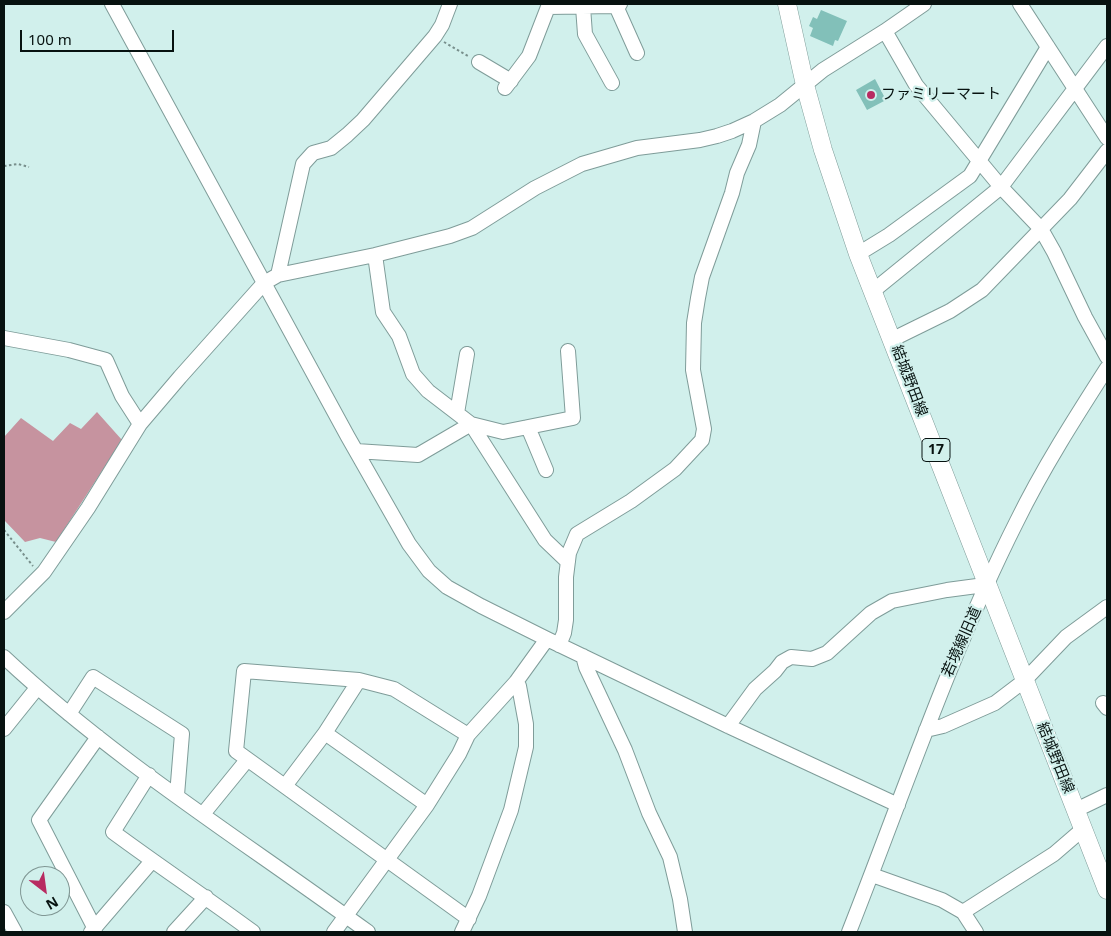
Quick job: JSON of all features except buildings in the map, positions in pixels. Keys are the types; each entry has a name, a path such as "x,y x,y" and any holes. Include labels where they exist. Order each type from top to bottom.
{"main road":[{"name":"結城野田線","path":"787,4 805,85 823,150 858,254 893,339 982,585 1024,681 1107,890"}],"street":[{"path":"112,4 356,451 409,544 429,571 447,586 481,606 553,642 898,805"},
{"path":"278,275 303,164 313,153 331,148 363,120 434,36 442,25 450,4"},
{"path":"4,612 41,575 88,508 140,424 264,284 278,275 450,236 472,228 535,188 582,164 637,148 717,136 754,121 789,99 822,70 886,31 924,4"},
{"path":"1020,4 1107,138"},
{"path":"479,62 508,84 529,56 548,6 618,5 637,54"},
{"path":"583,7 585,34 612,84"},
{"path":"886,31 916,85 1001,187 1041,229 1107,357"},
{"path":"873,291 1001,187 1107,46"},
{"path":"858,254 889,235 970,176 1048,47"},
{"path":"334,932 428,805 459,754 468,735 553,642 564,633 569,553 577,534 631,502 675,470 702,440 704,429 693,370 694,324 698,298 702,277 732,193 737,173 749,145 754,121"},
{"path":"893,339 950,311 982,290 1070,199 1107,151"},
{"path":"375,254 383,312 399,336 413,374 428,391 471,424 545,540 568,562"},
{"path":"4,338 68,350 106,360 122,396 140,424"},
{"path":"356,451 418,455 471,424 504,432 573,418 568,351"},
{"path":"456,413 467,354"},
{"name":"若境線旧道","path":"849,932 982,585 1043,472 1072,422 1107,368"},
{"path":"528,427 546,470"},
{"path":"728,726 755,688 775,672 782,662 791,657 812,659 827,653 871,614 892,601 982,585"},
{"path":"926,730 943,726 995,703 1024,681 1066,637 1107,607"},
{"path":"4,656 37,688 98,737 368,932"},
{"path":"583,656 586,667 625,750 649,813 670,857 680,899 685,932"},
{"path":"468,735 394,689 359,680 244,671 236,751 470,920"},
{"path":"69,714 93,677 182,734 177,795"},
{"path":"285,786 325,732 359,680"},
{"path":"462,932 470,920 510,810 526,747 526,724 519,686 516,682"},
{"path":"4,729 37,688"},
{"path":"325,732 428,805"},
{"path":"98,737 39,820 93,931 152,861"},
{"path":"203,814 247,760"},
{"path":"149,775 113,832 253,932"},
{"path":"1076,810 1107,795"},
{"path":"963,912 1054,854 1084,829"},
{"path":"872,875 942,900 963,912 976,932"},
{"path":"174,932 206,897"},
{"path":"4,912 15,932"}],"path":[{"path":"434,36 479,62"},
{"path":"4,166 18,164 29,167"},
{"path":"4,530 41,575"}],"shaded area":[{"path":"97,412 122,440 56,542 40,538 25,542 4,520 4,437 21,418 53,441 70,423 81,429"}],"place":[{"name":"ファミリーマート","path":"871,95"}]}
